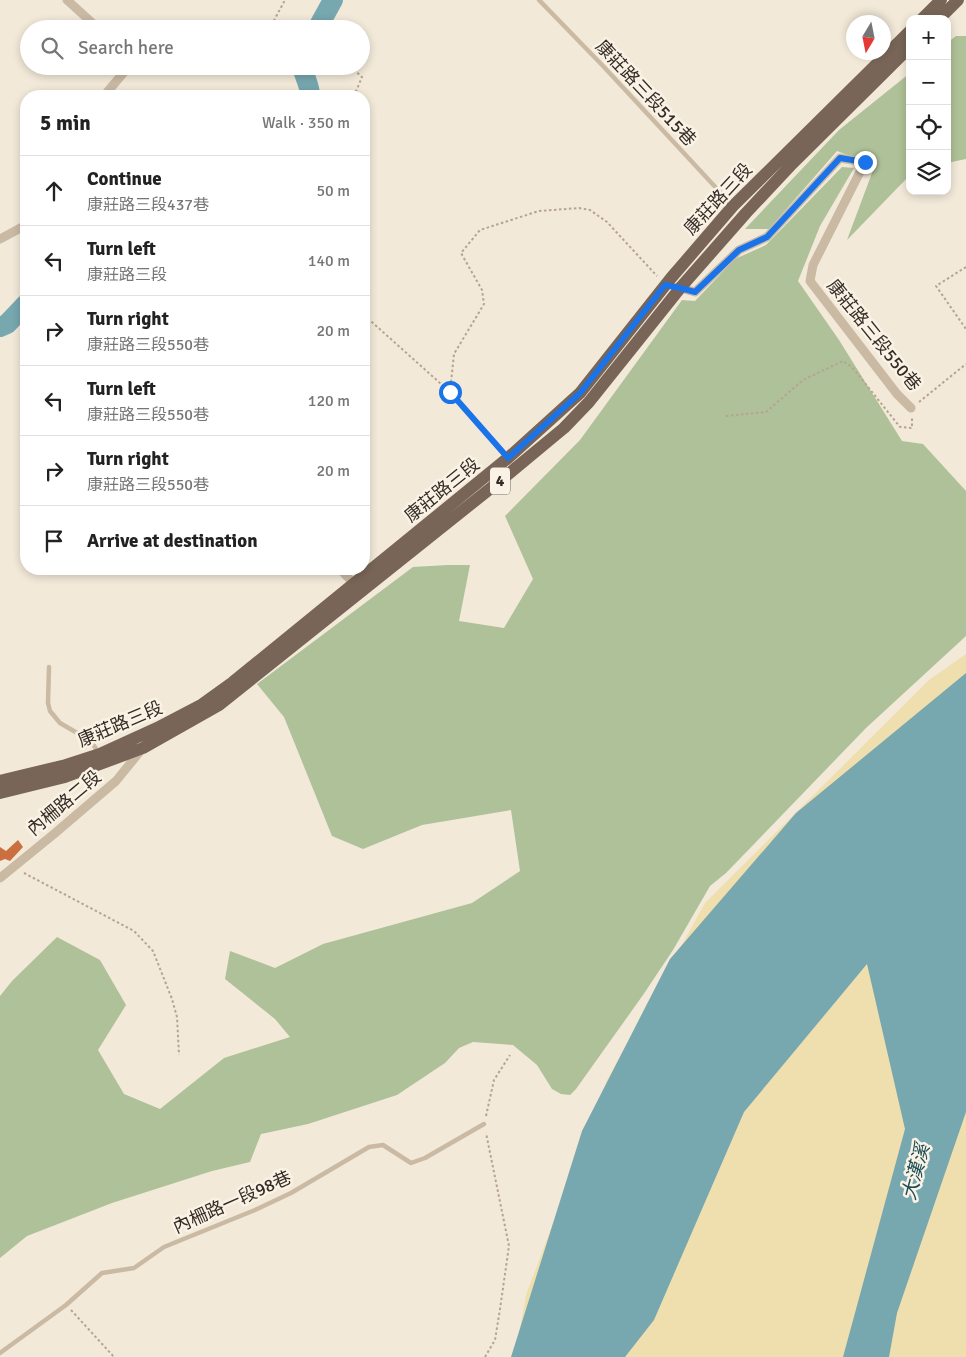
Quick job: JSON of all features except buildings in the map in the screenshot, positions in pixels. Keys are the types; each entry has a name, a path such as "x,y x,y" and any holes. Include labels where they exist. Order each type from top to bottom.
{"main road":[{"path":"926,15 941,0"},
{"path":"942,15 958,0"},
{"name":"康莊路三段","path":"370,571 508,458 580,393 665,285 733,206 906,35"},
{"name":"康莊路三段","path":"0,781 143,748 219,705 506,476 564,428 589,402 680,288 746,213 792,164 906,51"},
{"name":"康莊路三段","path":"0,793 65,777 201,705 233,682 365,575"}],"street":[{"path":"67,0 89,20"},
{"path":"109,90 122,75"},
{"name":"康莊路三段550巷","path":"665,285 695,292 739,250 767,237 840,158 865,162 813,265 810,281 897,394 911,408"},
{"path":"0,238 20,228"},
{"path":"346,575 354,584"},
{"name":"內柵路二段","path":"0,878 116,781 143,748"}],"lane":[{"name":"康莊路三段515巷","path":"541,1 733,206"},
{"path":"49,667 48,703 50,711 60,723 91,741 102,758"},
{"name":"內柵路一段98巷","path":"0,1352 66,1305 102,1273 134,1268 164,1246 255,1210 291,1193 369,1147 383,1145 411,1163 425,1158 484,1124"}],"path":[{"path":"274,20 285,0"},
{"path":"357,90 362,77 360,75"},
{"path":"450,392 454,354 484,304 482,290 461,253 480,230 539,211 579,208 590,210 607,222 665,285"},
{"path":"966,267 936,286 966,330"},
{"path":"370,320 450,392 508,458"},
{"name":"康莊路三段550巷","path":"726,416 766,412 803,380 844,360 852,367 900,427 912,428 911,408 966,364"},
{"path":"13,867 134,931 153,952 172,998 177,1017 179,1055"},
{"path":"485,1357 495,1340 508,1246 484,1124 494,1080 510,1055"},
{"path":"66,1305 114,1357"}],"green space":[{"path":"956,36 966,36 966,159 951,162 951,60 951,40"},
{"path":"906,76 906,179 847,240 875,165 837,151 769,229 745,229 839,130"},
{"path":"842,167 854,168 820,226 798,281 839,340 902,441 923,444 966,491 966,636 866,728 726,873 710,886 673,950 643,995 570,1095 561,1094 552,1089 537,1065 513,1045 473,1042 459,1048 445,1063 397,1095 308,1124 261,1134 250,1162 212,1171 112,1203 27,1236 0,1258 0,996 12,981 57,937 100,960 126,1005 98,1050 124,1094 160,1109 224,1058 290,1037 275,1019 225,979 230,951 275,968 323,944 472,903 520,871 511,810 422,825 363,849 332,836 284,717 257,684 413,567 470,565 459,621 504,628 533,579 505,516 580,440 682,300 695,301 735,259 766,245"}],"sand":[{"path":"966,654 966,1357 515,1357 526,1295 607,1080 705,903 929,680"}],"water":[{"name":"大漢溪","path":"966,673 966,1112 897,1313 889,1357 843,1357 905,1129 867,964 744,1112 654,1320 625,1357 511,1357 582,1131 670,959 796,813"}],"waterway":[{"path":"322,20 333,0"},
{"path":"305,75 309,90"},
{"path":"0,327 7,324 20,310"}],"route":[{"path":"450,392 508,458 580,393 665,285 695,292 739,250 767,237 840,158 865,162"}]}
